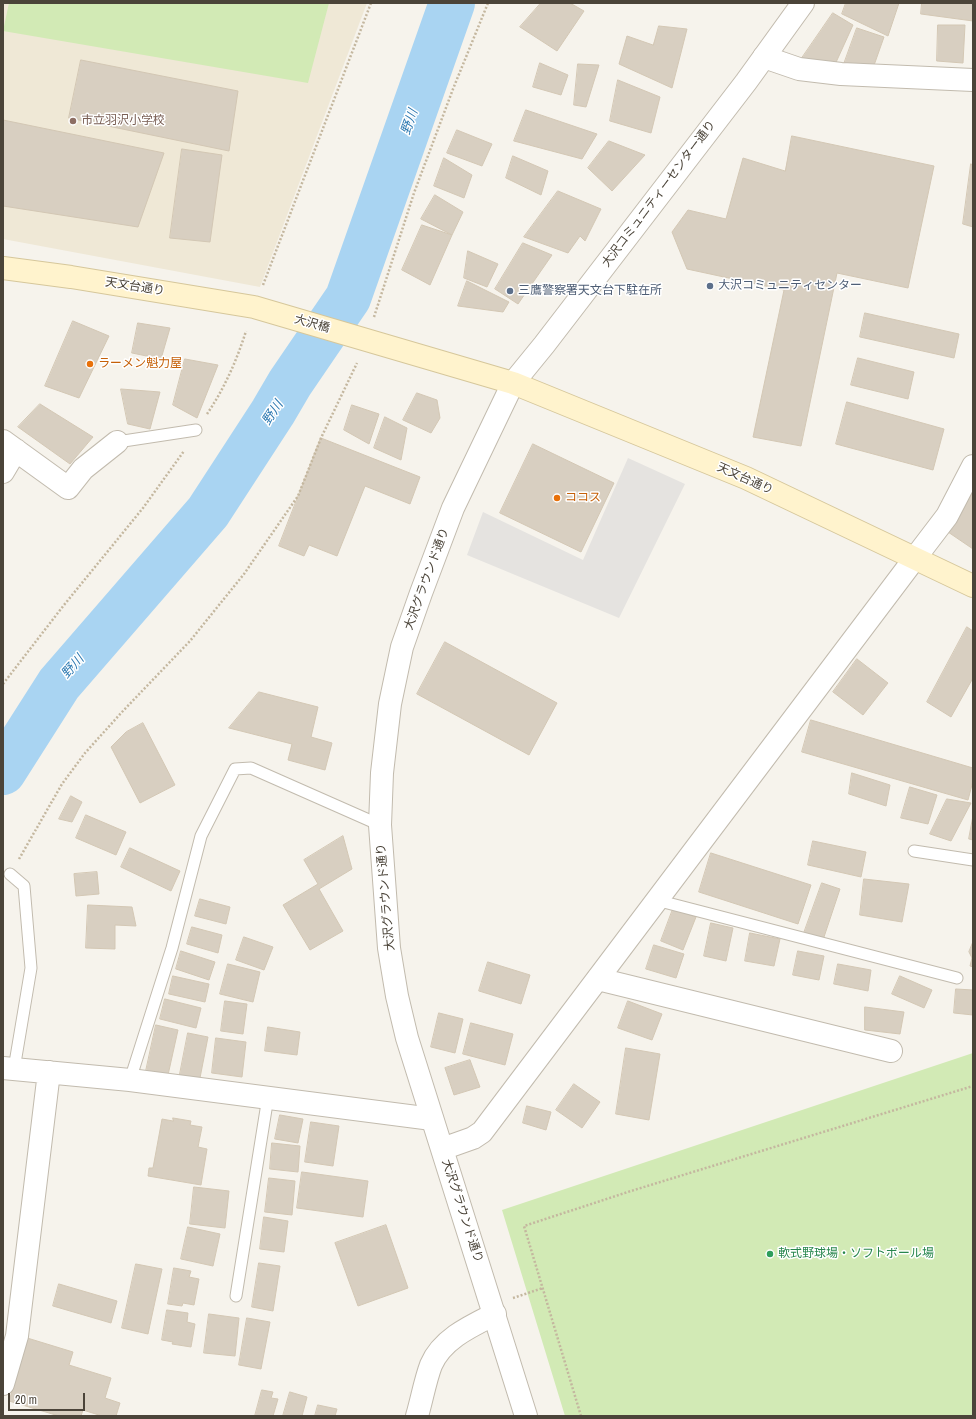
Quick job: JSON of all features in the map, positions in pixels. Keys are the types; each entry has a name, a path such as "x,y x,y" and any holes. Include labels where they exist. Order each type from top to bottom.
{"main road":[{"name":"天文台通り","path":"3,268 71,277 260,309"},
{"name":"大沢橋","path":"260,309 513,383"},
{"name":"天文台通り","path":"513,383 746,478 973,586"}],"street":[{"name":"大沢コミュニティーセンター通り","path":"513,383 544,345 764,57 803,3"},
{"path":"764,57 798,69 841,74 973,80"},
{"name":"大沢グラウンド通り","path":"513,383 453,508 420,593 402,647 390,704 382,772 380,825 389,948 397,996 407,1038 526,1416"},
{"path":"3,472 9,445 68,488 82,469 117,442"},
{"path":"442,1149 473,1138 482,1132 947,516 973,466"},
{"path":"598,979 890,1051"},
{"path":"8,1069 130,1080 432,1119"},
{"path":"3,1384 17,1336 49,1072"},
{"path":"417,1416 432,1364 443,1348 463,1330 494,1314"}],"lane":[{"path":"117,442 196,430"},
{"path":"130,1080 172,948 201,836 234,769 251,768 380,825"},
{"path":"914,851 973,860"},
{"path":"8,1069 31,968 24,886 10,874"},
{"path":"656,900 957,978"},
{"path":"236,1296 268,1098"}],"path":[{"path":"3,684 64,605 143,508 186,449 196,430 218,397 260,309 371,3"},
{"path":"10,874 66,777 85,753 190,641 244,574 298,496 362,339 453,89 488,3"},
{"path":"581,1416 524,1226 973,1086"},
{"path":"513,1298 543,1288"}],"shaded area":[{"path":"3,3 367,3 260,287 3,239"},
{"path":"628,458 685,484 619,618 467,555 483,512 583,560"}],"green space":[{"path":"9,3 329,3 308,83 3,31"},
{"name":"軟式野球場・ソフトボール場","path":"973,1053 973,1416 565,1416 502,1210"}],"building":[{"path":"541,3 570,3 584,11 557,51 520,27"},
{"path":"846,3 899,3 888,36 842,14"},
{"path":"922,3 973,3 973,21 921,14"},
{"path":"833,13 853,25 833,69 812,65 802,58"},
{"path":"938,25 965,25 963,63 937,61"},
{"path":"659,26 687,29 672,88 619,64 627,36 653,45"},
{"path":"857,28 884,37 872,71 844,64"},
{"path":"81,60 238,91 229,151 69,118"},
{"path":"540,63 568,75 561,95 533,87"},
{"path":"578,64 599,65 586,107 574,105"},
{"path":"618,80 660,97 651,133 610,121"},
{"path":"526,110 597,134 582,159 514,141"},
{"path":"3,120 164,153 138,227 3,206"},
{"path":"457,130 492,144 482,166 447,153"},
{"path":"792,136 934,166 908,288 837,273 801,446 753,437 784,290 687,269 672,232 688,210 726,219 743,158 785,171"},
{"path":"609,141 645,155 612,191 588,168"},
{"path":"182,149 222,155 210,242 170,238"},
{"path":"513,156 548,171 541,195 506,178"},
{"path":"444,158 472,175 464,198 434,186"},
{"path":"971,164 973,165 973,227 963,224"},
{"path":"558,191 601,209 585,241 580,236 568,253 524,237"},
{"path":"435,195 463,212 452,235 421,219"},
{"path":"422,225 452,235 430,285 402,270"},
{"path":"523,243 552,255 518,304 495,289"},
{"path":"468,251 498,264 487,287 464,278"},
{"path":"467,281 509,302 503,312 458,306"},
{"path":"865,313 959,334 954,358 860,337"},
{"path":"73,321 109,336 79,398 45,386"},
{"path":"138,323 170,328 161,359 132,353"},
{"path":"858,358 914,372 908,399 851,385"},
{"path":"185,359 218,365 197,418 173,405"},
{"path":"121,389 160,392 150,429 128,424"},
{"path":"417,393 437,400 440,418 431,433 403,420"},
{"path":"847,402 944,429 933,470 836,444"},
{"path":"40,404 93,437 70,464 18,427"},
{"path":"352,405 379,414 369,444 344,430"},
{"path":"385,417 407,428 401,460 374,448"},
{"path":"321,438 420,477 410,504 365,486 337,556 309,545 304,556 279,546"},
{"name":"ココス","path":"533,444 614,483 581,552 500,513"},
{"path":"973,482 973,549 948,532"},
{"path":"967,627 973,631 973,678 951,717 927,702"},
{"path":"445,642 557,703 529,755 417,694"},
{"path":"857,659 888,683 863,715 833,692"},
{"path":"259,692 318,707 311,737 332,743 325,770 288,760 292,744 229,728"},
{"path":"811,720 973,768 973,781 968,800 802,752"},
{"path":"143,723 175,785 140,803 111,747 126,732"},
{"path":"852,773 890,785 886,806 849,794"},
{"path":"910,787 937,795 928,824 901,818"},
{"path":"71,796 82,802 72,822 59,819"},
{"path":"947,799 971,803 951,841 930,834"},
{"path":"86,815 126,832 116,855 76,838"},
{"path":"973,816 973,840 969,839"},
{"path":"343,836 352,869 319,889 343,931 310,950 283,905 318,884 304,860"},
{"path":"813,841 866,852 861,877 808,865"},
{"path":"130,848 180,871 171,891 121,867"},
{"path":"711,853 811,885 798,924 699,892"},
{"path":"97,872 99,894 76,896 74,874"},
{"path":"864,879 909,884 902,922 860,915"},
{"path":"822,883 840,889 823,940 804,933"},
{"path":"200,899 230,907 226,924 195,916"},
{"path":"88,905 132,907 136,926 115,925 115,949 86,948"},
{"path":"673,909 696,917 683,950 661,941"},
{"path":"711,923 733,928 726,961 704,956"},
{"path":"192,927 222,935 218,953 187,944"},
{"path":"750,933 780,939 774,966 745,961"},
{"path":"244,937 273,947 264,970 236,960"},
{"path":"973,942 973,967 970,966 972,958 969,952"},
{"path":"654,945 684,954 676,978 646,969"},
{"path":"181,951 215,962 209,980 176,969"},
{"path":"798,951 824,956 819,980 793,975"},
{"path":"488,962 530,975 521,1004 479,991"},
{"path":"228,964 260,972 253,1002 220,994"},
{"path":"838,964 871,970 868,991 834,984"},
{"path":"173,976 209,984 205,1002 169,994"},
{"path":"900,976 932,990 924,1008 892,994"},
{"path":"956,989 973,990 973,1015 954,1013"},
{"path":"165,999 201,1008 196,1028 160,1019"},
{"path":"225,1001 247,1004 243,1034 221,1031"},
{"path":"628,1001 662,1014 652,1040 618,1028"},
{"path":"865,1007 904,1012 900,1034 865,1030"},
{"path":"439,1013 463,1019 455,1053 431,1047"},
{"path":"471,1023 513,1034 505,1065 463,1054"},
{"path":"156,1025 178,1030 168,1075 146,1071"},
{"path":"268,1027 300,1032 297,1055 265,1051"},
{"path":"188,1033 208,1037 199,1083 179,1079"},
{"path":"216,1038 246,1042 242,1077 212,1073"},
{"path":"626,1048 660,1054 649,1120 616,1114"},
{"path":"470,1060 480,1087 454,1095 445,1068"},
{"path":"574,1084 600,1102 582,1128 556,1110"},
{"path":"527,1106 551,1112 546,1130 523,1123"},
{"path":"280,1115 303,1119 298,1143 275,1139"},
{"path":"173,1118 191,1121 190,1125 202,1127 198,1147 207,1149 201,1185 148,1176 149,1168 153,1168 162,1119 173,1121"},
{"path":"311,1122 339,1126 333,1166 305,1162"},
{"path":"272,1143 300,1146 298,1172 270,1169"},
{"path":"302,1172 368,1181 363,1217 297,1208"},
{"path":"269,1178 295,1181 292,1215 265,1212"},
{"path":"194,1187 229,1191 225,1228 190,1224"},
{"path":"264,1217 288,1221 284,1252 260,1249"},
{"path":"386,1225 408,1288 358,1306 335,1243"},
{"path":"188,1227 220,1234 213,1266 181,1259"},
{"path":"259,1263 280,1266 273,1311 252,1307"},
{"path":"136,1264 162,1269 148,1334 122,1328"},
{"path":"174,1268 191,1271 189,1277 199,1279 194,1305 183,1303 182,1306 168,1304"},
{"path":"59,1284 117,1301 111,1323 53,1306"},
{"path":"167,1310 188,1313 187,1322 195,1324 191,1347 172,1344 173,1342 162,1340"},
{"path":"209,1314 239,1318 235,1356 204,1353"},
{"path":"247,1318 270,1322 261,1369 239,1365"},
{"path":"24,1337 73,1352 69,1365 111,1378 105,1398 120,1403 116,1416 102,1416 83,1410 81,1416 59,1416 9,1401 18,1372 14,1370"},
{"path":"262,1390 273,1392 271,1398 278,1399 273,1416 255,1416"},
{"path":"290,1392 307,1397 302,1416 283,1416"},
{"path":"318,1405 337,1409 335,1416 315,1416"}],"waterway":[{"name":"野川","path":"3,772 59,684 208,512 273,412 290,383 348,298 452,3"}],"place":[{"name":"市立羽沢小学校","path":"73,121"},
{"name":"大沢コミュニティセンター","path":"710,286"},
{"name":"三鷹警察署天文台下駐在所","path":"510,291"},
{"name":"ラーメン魁力屋","path":"90,364"},
{"name":"ココス","path":"557,498"},
{"name":"軟式野球場・ソフトボール場","path":"770,1254"}]}
